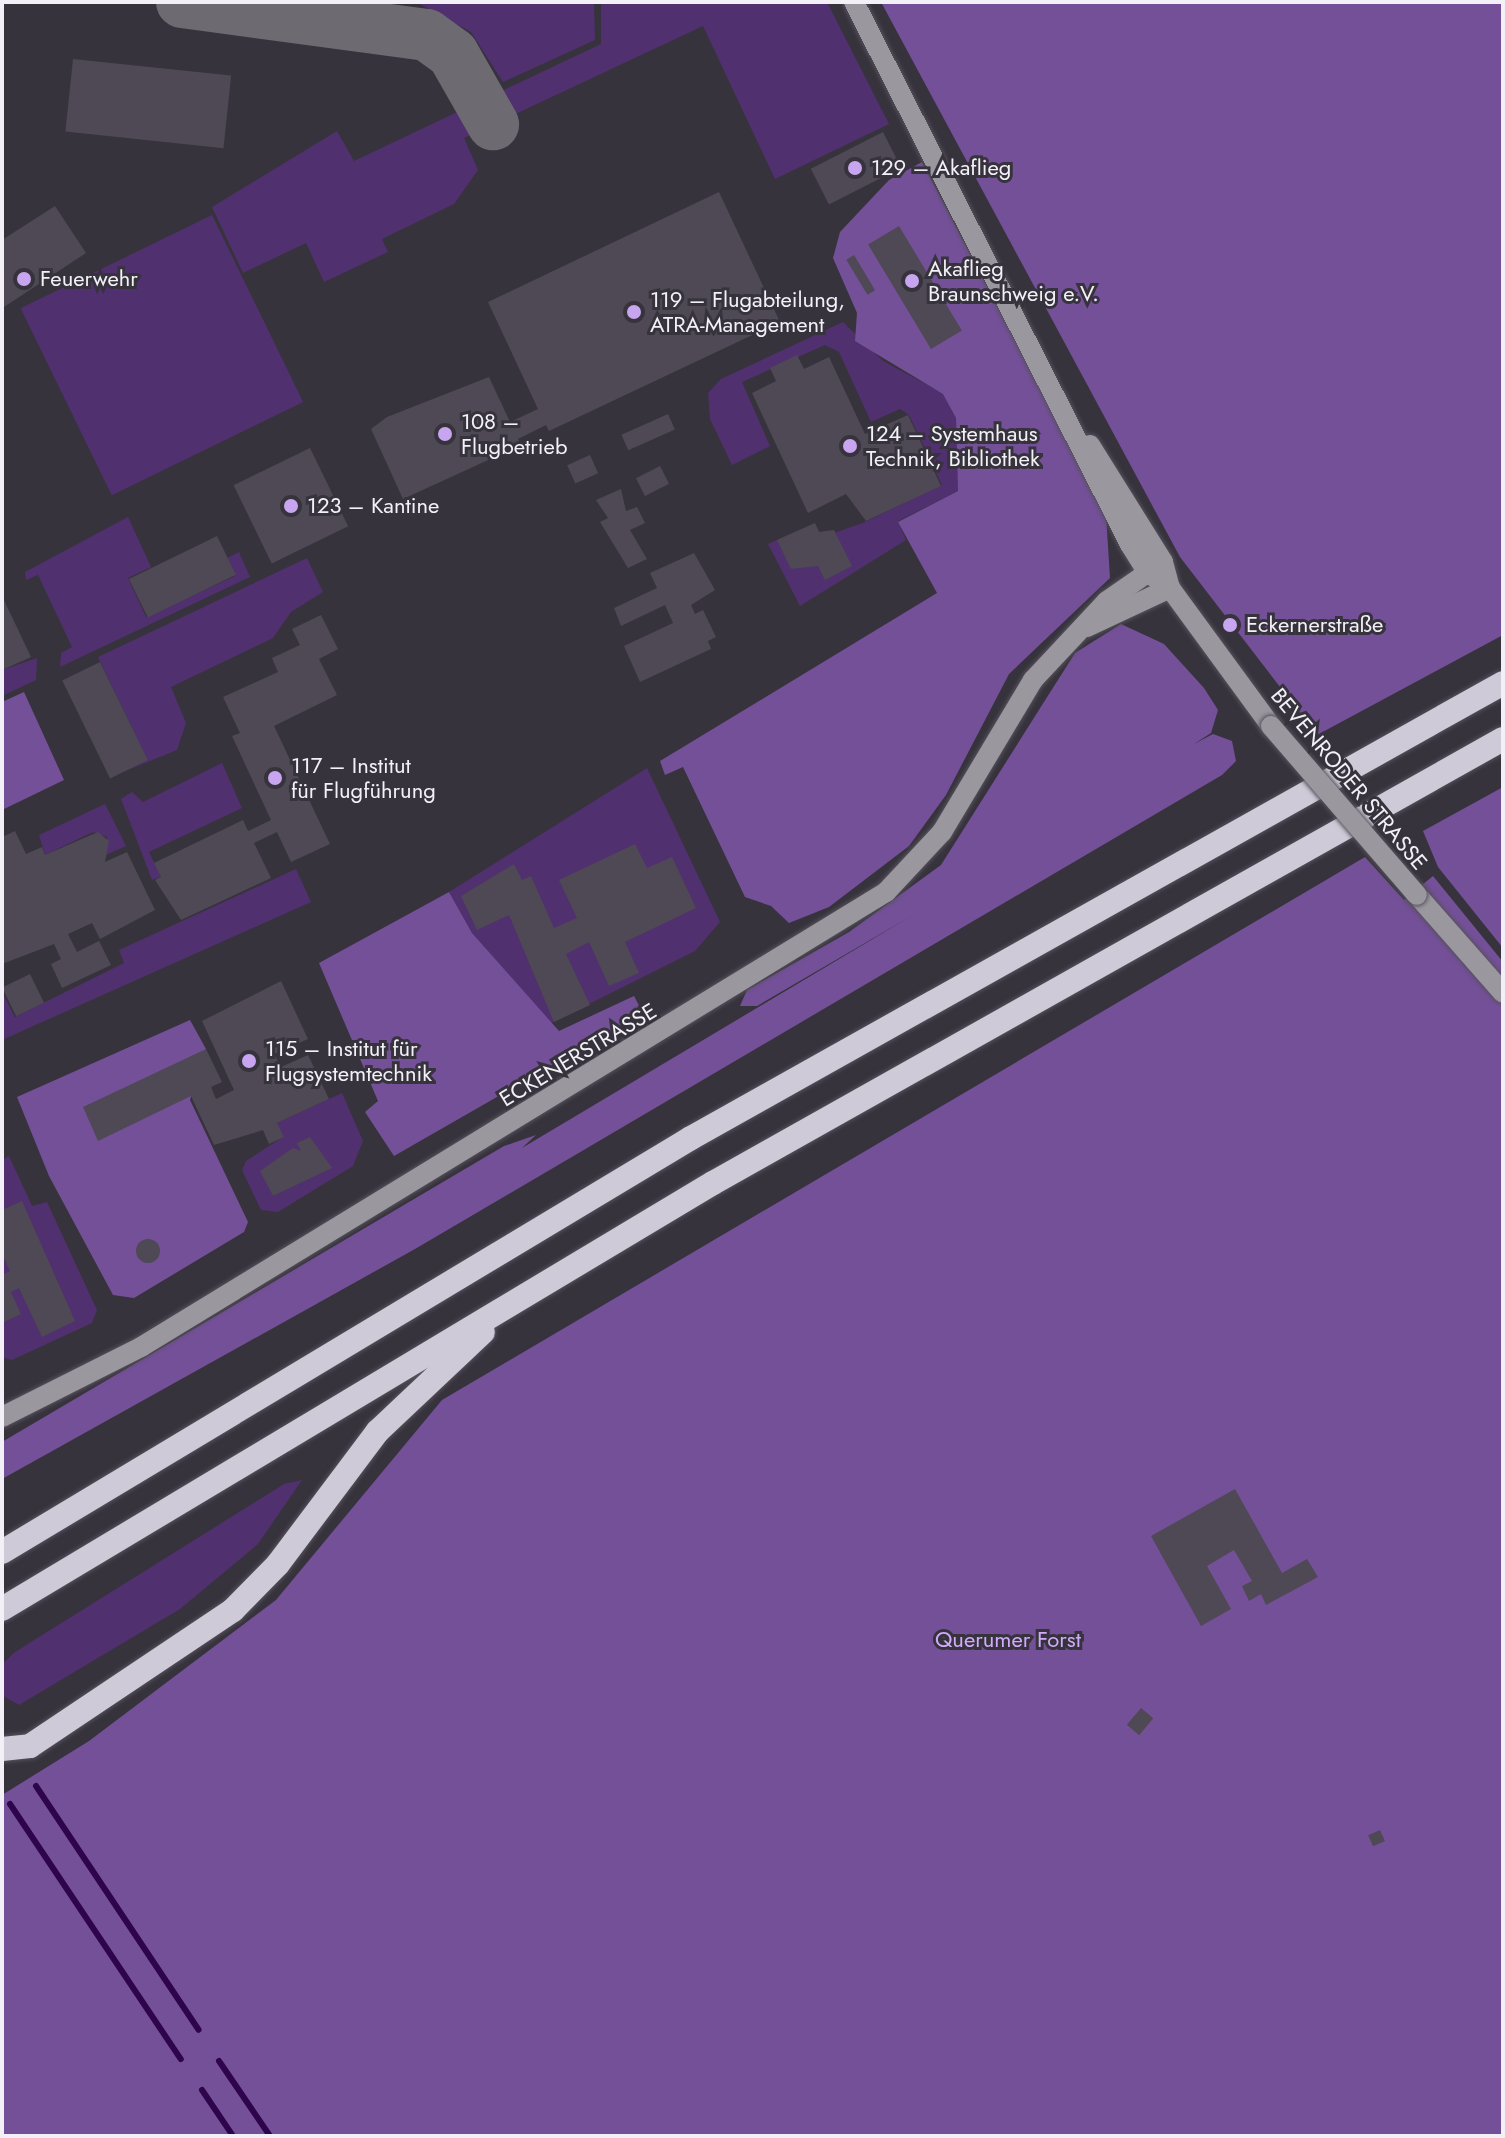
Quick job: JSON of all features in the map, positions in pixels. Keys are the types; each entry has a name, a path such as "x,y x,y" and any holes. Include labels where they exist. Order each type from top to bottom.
{"highway":[{"path":"2,1552 705,1130 1503,683"},
{"path":"2,1609 527,1293 1044,993 1503,739"},
{"path":"2,1749 30,1746 233,1610 278,1564 378,1431 527,1293"}],"main road":[{"path":"854,2 1071,419 1170,588"},
{"name":"ECKENERSTRASSE","path":"2,1417 141,1347 886,892 942,832 1033,680 1083,628 1155,567"},
{"name":"ECKENERSTRASSE","path":"1083,628 1170,588"},
{"name":"BEVENRODER STRASSE","path":"1170,588 1271,726 1503,993"}],"shaded area":[{"path":"416,2 594,2 595,40 503,82 471,32"},
{"path":"601,2 827,2 889,124 775,179 703,26 464,138 478,170 454,204 382,239 388,252 324,282 306,243 243,273 212,207 337,131 354,161 601,44"},
{"path":"212,215 303,402 112,495 21,308"},
{"path":"843,322 883,361 944,394 956,418 958,491 898,521 906,540 800,606 768,544 815,523 822,537 863,523 942,485 909,415 900,409 871,422 839,352 825,345 742,382 770,446 732,465 710,419 708,393 721,379"},
{"path":"128,517 151,567 128,578 146,617 235,576 227,558 239,552 250,577 60,667 61,653 72,647 38,575 26,580 25,572"},
{"path":"307,558 323,592 291,612 273,638 171,687 186,723 177,750 108,778 147,759 98,657"},
{"path":"37,658 36,680 2,696 2,670"},
{"path":"222,763 242,808 149,852 161,877 152,880 121,799 132,792 143,802"},
{"path":"647,768 720,922 695,951 551,1023 472,933 449,892"},
{"path":"105,804 126,846 106,855 107,837 93,832 45,855 39,835"},
{"path":"296,869 311,902 2,1040 2,992 15,1017 124,963 119,950"},
{"path":"342,1093 363,1141 353,1166 278,1212 261,1210 242,1170 246,1161 283,1137 277,1123"},
{"path":"9,1156 32,1206 47,1202 97,1310 92,1323 12,1360 2,1357 2,1160"},
{"path":"302,1480 258,1544 180,1609 19,1705 3,1696 2,1664 15,1652 284,1484"}],"green space":[{"path":"881,2 1503,2 1503,635 1317,735 1180,557"},
{"path":"922,162 1106,514 1110,578 1009,674 946,795 909,846 829,907 789,923 771,906 745,897 683,767 665,775 660,761 937,593 898,522 958,491 956,418 943,394 855,341 857,313 833,258 840,232 889,180"},
{"path":"1121,624 1164,644 1204,688 1218,710 1211,733 1194,744 1213,734 1232,741 1236,761 1222,775 415,1249 2,1479 2,1442 504,1146 536,1135 522,1148 913,915 757,1006 740,1006 747,990 849,932 941,865 1075,653"},
{"path":"24,692 64,780 2,810 2,702"},
{"path":"1503,787 1503,948 1438,867 1423,831"},
{"name":"Querumer Forst","path":"1365,857 1404,900 1433,876 1503,962 1503,2136 2,2136 2,1795 89,1741 276,1600 442,1400"},
{"path":"449,892 472,933 559,1031 634,996 643,1013 394,1156 365,1112 378,1101 319,963"},
{"path":"190,1020 206,1049 190,1100 248,1222 244,1232 134,1298 113,1295 49,1176 17,1097"}],"building":[{"path":"73,59 231,76 223,148 65,132"},
{"name":"129 – Akaflieg","path":"883,132 901,168 829,204 811,169"},
{"name":"119 – Flugabteilung, ATRA-Management","path":"719,192 780,322 549,431 546,425 518,439 521,445 403,499 371,429 387,417 489,377 510,422 538,409 488,302"},
{"name":"Feuerwehr","path":"55,206 86,253 4,307 2,240"},
{"name":"Akaflieg Braunschweig e.V.","path":"899,226 962,331 931,349 868,245"},
{"path":"854,255 875,290 867,295 846,260"},
{"name":"124 – Systemhaus Technik, Bibliothek","path":"797,355 804,369 829,357 865,434 908,415 941,486 866,521 846,494 808,513 752,393 776,381 770,368"},
{"path":"668,414 675,430 628,450 621,435"},
{"name":"123 – Kantine","path":"310,448 348,526 272,563 234,485"},
{"path":"590,455 598,473 575,483 567,465"},
{"path":"660,466 669,484 645,496 636,478"},
{"path":"621,489 626,511 637,507 645,523 630,530 647,559 628,568 600,522 608,518 596,500"},
{"path":"815,523 819,532 834,530 852,566 825,580 818,566 791,569 777,540"},
{"path":"217,536 236,575 148,618 129,579"},
{"path":"694,553 715,590 691,605 695,614 703,610 716,637 708,641 711,649 640,682 624,646 673,623 665,605 621,626 614,608 657,588 650,573"},
{"path":"2,596 31,657 2,670"},
{"name":"117 – Institut für Flugführung","path":"321,615 338,649 319,659 337,695 274,726 330,844 291,862 277,832 254,843 271,878 181,920 155,880 161,877 154,863 243,820 248,831 271,820 232,736 240,733 223,697 278,672 272,658 300,645 292,629"},
{"path":"100,662 148,760 110,778 62,680"},
{"path":"15,831 26,854 42,847 45,855 98,832 109,841 105,862 127,852 155,910 100,939 92,923 68,934 77,952 99,941 111,965 62,988 51,964 61,959 54,944 2,964 2,837"},
{"path":"635,844 647,868 672,857 696,908 625,942 639,973 609,986 589,942 566,954 590,1005 554,1022 509,915 477,930 461,896 514,864 522,880 531,876 554,928 577,918 559,880"},
{"path":"30,974 44,1003 16,1016 2,988"},
{"name":"115 – Institut für Flugsystemtechnik","path":"281,981 308,1039 274,1054 281,1067 308,1055 329,1099 277,1123 284,1137 269,1144 263,1130 214,1145 191,1096 98,1141 83,1107 206,1049 222,1082 211,1087 216,1099 234,1090 202,1021"},
{"path":"310,1137 332,1168 273,1196 260,1171 293,1148 301,1151 297,1143"},
{"path":"22,1201 75,1321 42,1337 19,1288 11,1292 21,1314 2,1323 2,1275 10,1271 2,1254 2,1210"},
{"path":"148,1239 157,1242 160,1251 157,1260 148,1263 139,1260 136,1251 139,1242"},
{"path":"1235,1489 1282,1573 1307,1559 1318,1577 1266,1605 1261,1594 1249,1601 1242,1586 1252,1581 1234,1550 1207,1566 1231,1609 1201,1626 1151,1536"},
{"path":"1141,1708 1153,1718 1139,1735 1127,1725"},
{"path":"1380,1830 1385,1841 1373,1846 1368,1835"}],"waterway":[{"path":"36,1786 199,2030"},
{"path":"10,1804 181,2059"},
{"path":"219,2061 270,2136"},
{"path":"202,2090 233,2136"}],"taxiway":[{"path":"182,2 427,35 453,54 493,124"}],"place":[{"name":"129 – Akaflieg","path":"855,168"},
{"name":"Feuerwehr","path":"24,279"},
{"name":"Akaflieg Braunschweig e.V.","path":"912,281"},
{"name":"119 – Flugabteilung, ATRA-Management","path":"634,312"},
{"name":"108 – Flugbetrieb","path":"445,434"},
{"name":"124 – Systemhaus Technik, Bibliothek","path":"850,446"},
{"name":"123 – Kantine","path":"291,506"},
{"name":"Eckernerstraße","path":"1230,625"},
{"name":"117 – Institut für Flugführung","path":"275,778"},
{"name":"115 – Institut für Flugsystemtechnik","path":"249,1061"}]}
